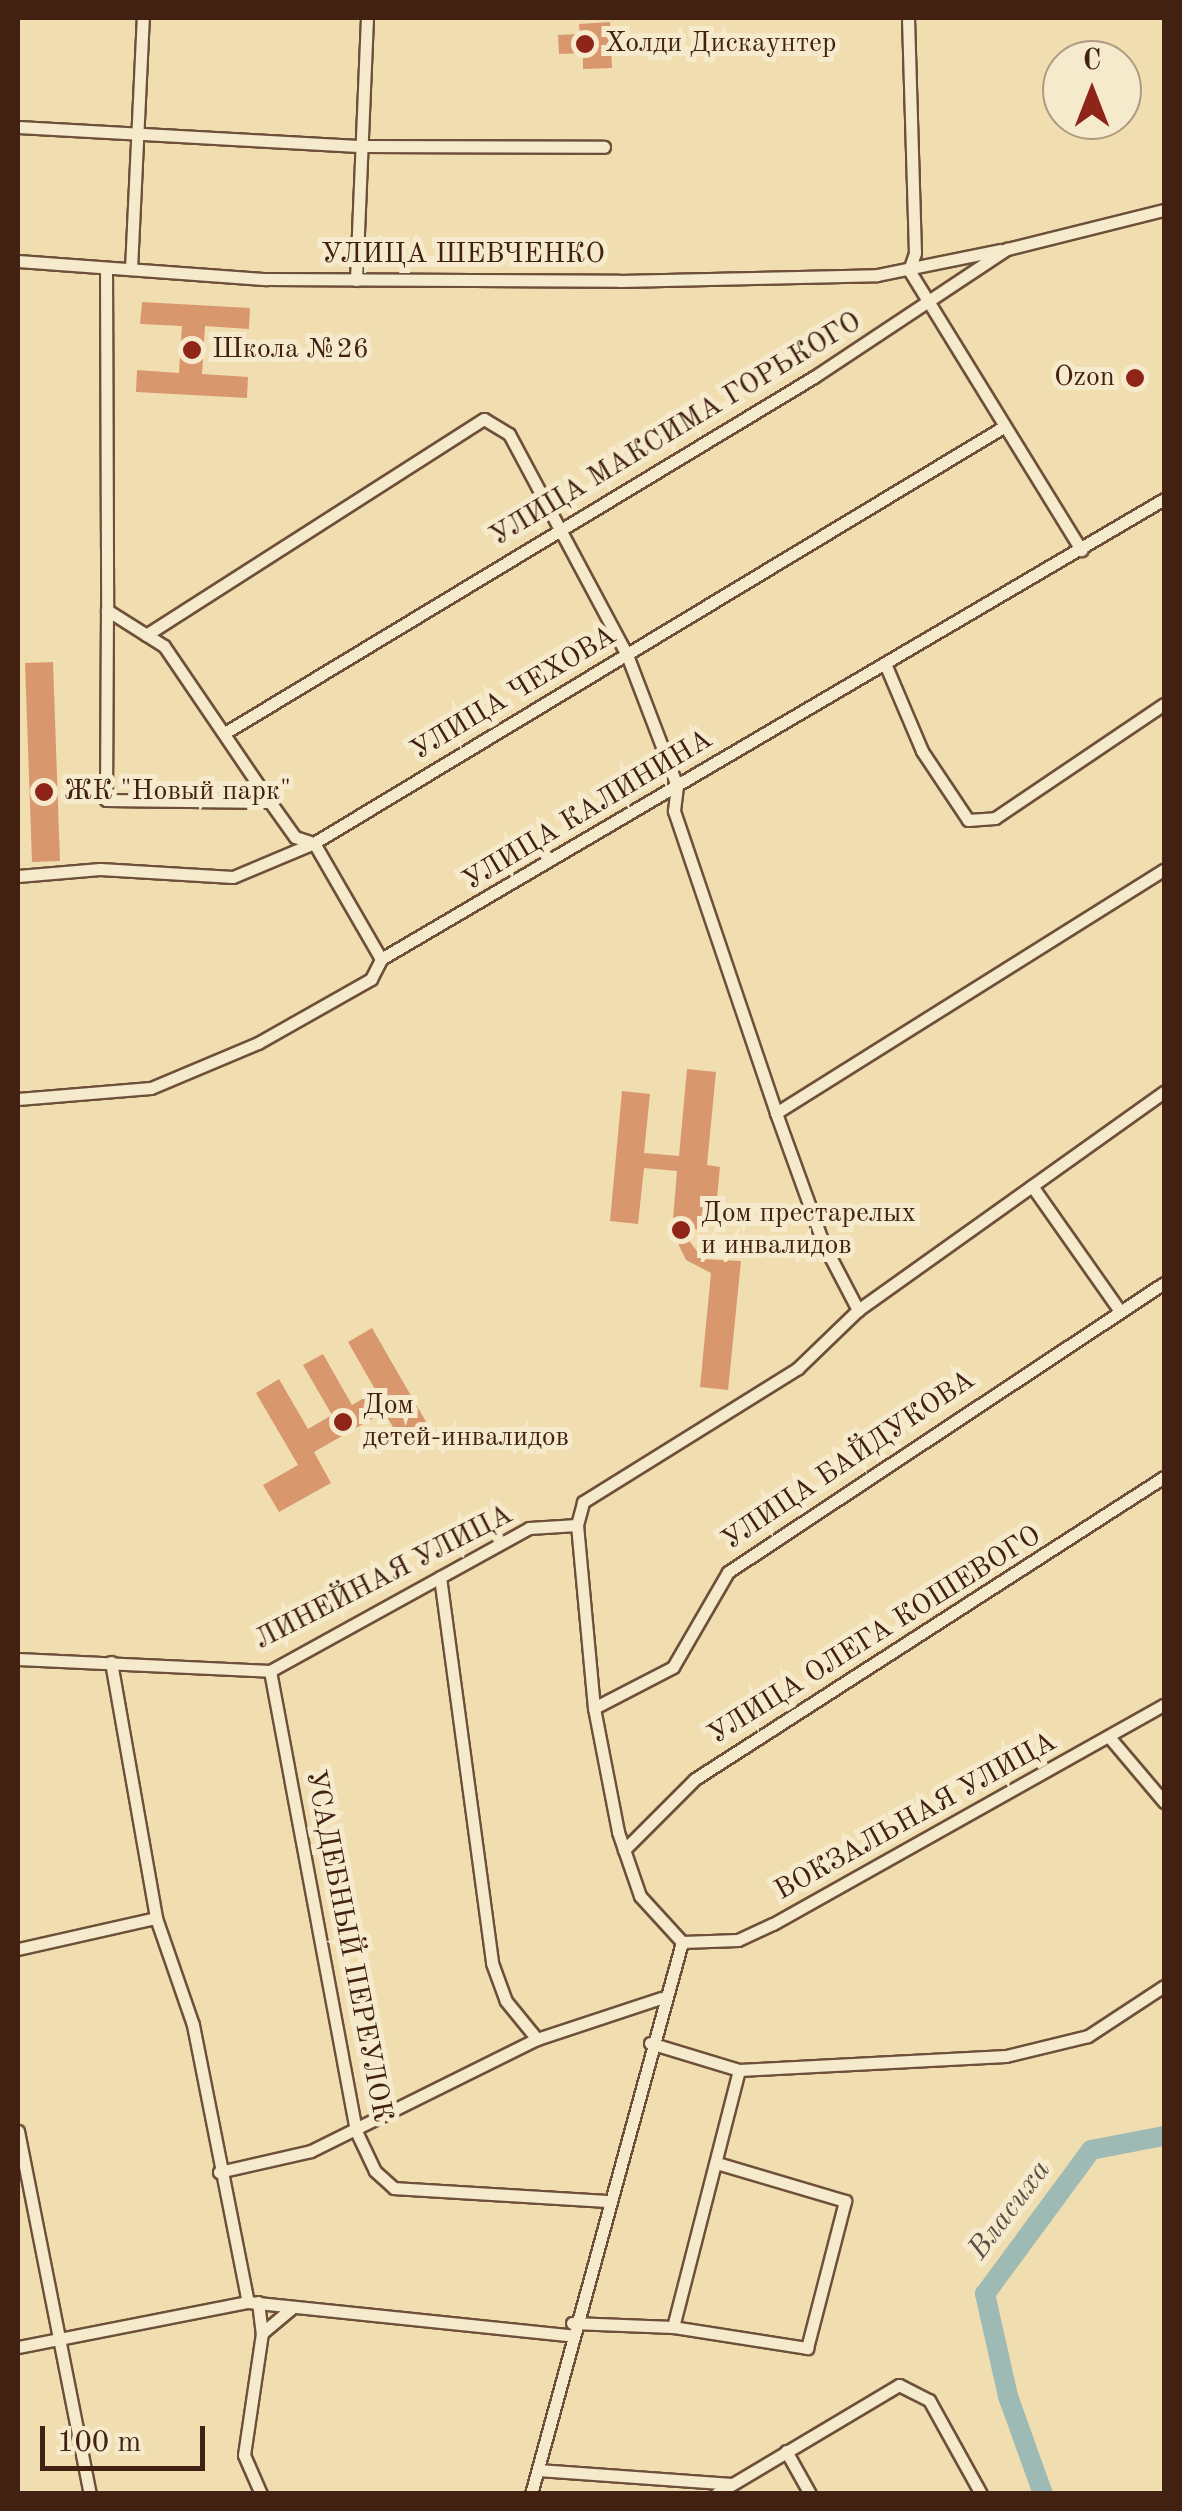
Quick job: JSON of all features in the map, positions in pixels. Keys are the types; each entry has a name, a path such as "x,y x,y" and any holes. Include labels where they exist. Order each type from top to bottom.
{"street":[{"path":"132,270 143,18"},
{"path":"356,280 368,18"},
{"path":"908,18 915,252 909,270 926,306 1000,429 1081,550"},
{"path":"18,127 362,146 604,147"},
{"name":"УЛИЦА МАКСИМА ГОРЬКОГО","path":"228,731 926,306 1007,249 1164,210"},
{"name":"УЛИЦА ШЕВЧЕНКО","path":"18,261 356,280 909,270 1007,249"},
{"path":"106,268 106,800 270,802"},
{"path":"146,634 484,420 509,434 627,655 678,786 674,811 776,1113 824,1243 858,1310"},
{"name":"УЛИЦА ЧЕХОВА","path":"18,876 100,870 234,877 314,843 1000,429"},
{"name":"УЛИЦА КАЛИНИНА","path":"18,1099 152,1088 336,999 371,979 381,959 886,666 1164,499"},
{"path":"107,610 164,646 228,731 295,837 314,843 381,959"},
{"path":"886,666 954,804 968,820 996,818 1164,704"},
{"path":"776,1113 1164,870"},
{"path":"531,2494 571,2329 661,1998 682,1942 640,1896 624,1850 594,1708 578,1525 583,1502 798,1368 858,1310 1164,1092"},
{"path":"1032,1186 1120,1311"},
{"name":"УЛИЦА БАЙДУКОВА","path":"594,1708 673,1667 728,1572 1164,1283"},
{"name":"УЛИЦА ОЛЕГА КОШЕВОГО","path":"624,1850 696,1779 1164,1477"},
{"name":"ЛИНЕЙНАЯ УЛИЦА","path":"18,1659 270,1671 529,1528 578,1525"},
{"path":"440,1576 492,1964 506,2000 537,2039"},
{"path":"111,1662 156,1918 193,2026 219,2172 262,2334 244,2455 260,2494"},
{"name":"УСАДЕБНЫЙ ПЕРЕУЛОК","path":"270,1671 356,2131 394,2188 606,2202"},
{"name":"ВОКЗАЛЬНАЯ УЛИЦА","path":"682,1942 738,1940 773,1924 1164,1705"},
{"path":"1110,1738 1164,1802"},
{"path":"18,1949 156,1918"},
{"path":"650,2042 739,2070 1055,2050 1164,1986"},
{"path":"219,2172 311,2151 537,2039 661,1998"},
{"path":"673,2327 739,2070"},
{"path":"18,2131 90,2494"},
{"path":"18,2346 253,2302 571,2329 673,2327 806,2348 846,2201 717,2164"},
{"path":"262,2334 292,2308"},
{"path":"716,2494 888,2389 908,2386 928,2400 980,2494"},
{"path":"786,2451 810,2494"},
{"path":"538,2470 730,2484"}],"building":[{"name":"Холди Дискаунтер","path":"610,22 612,68 583,69 583,53 559,54 558,35 580,34 579,24"},
{"name":"Школа №26","path":"142,302 250,308 249,329 205,326 202,374 248,377 247,398 136,392 137,370 179,373 182,326 140,324"},
{"name":"ЖК \"Новый парк\"","path":"53,662 60,861 32,862 25,663"},
{"name":"Дом престарелых и инвалидов","path":"687,1069 716,1072 707,1165 720,1167 715,1218 706,1217 705,1230 690,1229 690,1242 703,1259 741,1261 728,1390 700,1387 711,1273 686,1260 672,1231 677,1171 644,1168 638,1224 610,1221 622,1091 650,1094 644,1153 679,1156"},
{"name":"Дом детей-инвалидов","path":"372,1328 432,1432 405,1447 384,1412 314,1452 331,1483 279,1512 263,1485 298,1465 256,1393 279,1379 308,1429 332,1415 303,1365 323,1354 352,1405 376,1391 348,1342"}],"waterway":[{"name":"Власиха","path":"1043,2494 1008,2396 985,2294 1091,2150 1164,2136"}],"place":[{"name":"Холди Дискаунтер","path":"585,44"},
{"name":"Школа №26","path":"192,350"},
{"name":"Ozon","path":"1135,378"},
{"name":"ЖК \"Новый парк\"","path":"44,792"},
{"name":"Дом престарелых и инвалидов","path":"681,1230"},
{"name":"Дом детей-инвалидов","path":"343,1422"}]}
